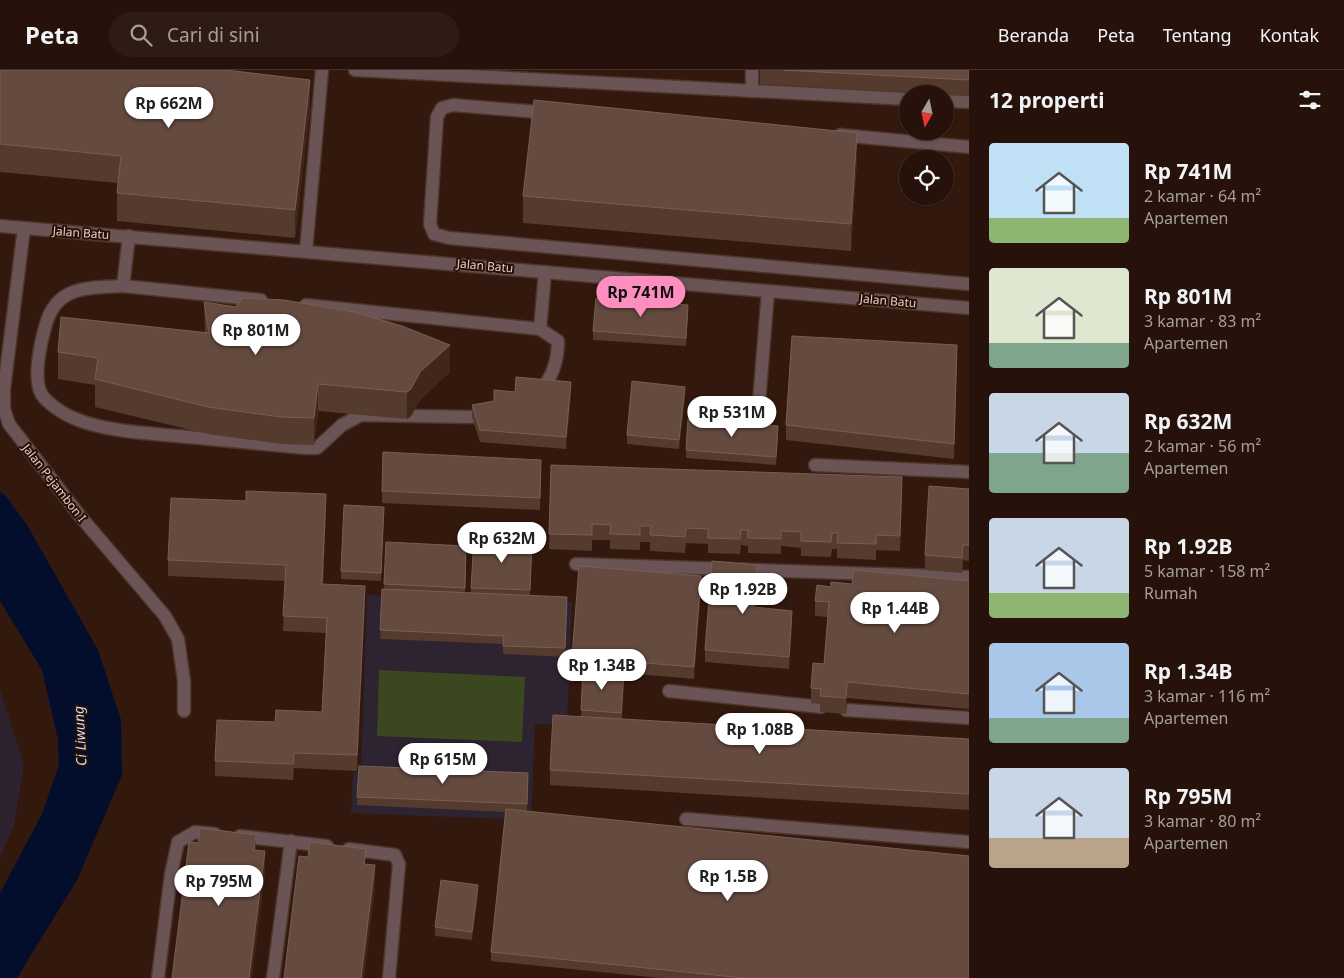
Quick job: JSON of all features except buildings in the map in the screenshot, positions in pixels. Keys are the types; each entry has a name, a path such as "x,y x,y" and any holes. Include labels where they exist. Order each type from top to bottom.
{"street":[{"path":"306,251 322,70"},
{"path":"355,70 538,74 752,91 899,99"},
{"path":"752,70 752,91"},
{"path":"954,101 969,102"},
{"path":"560,113 453,105 442,108 436,117 430,224 434,234 449,238 969,284"},
{"path":"831,134 969,147"},
{"name":"Jalan Batu","path":"0,226 969,308"},
{"name":"Jalan Pejambon I","path":"24,228 4,389 4,409 9,424 86,523 165,616 178,639 184,681 184,711"},
{"path":"123,286 129,236"},
{"path":"540,329 545,272"},
{"path":"272,301 123,286 86,288 69,292 54,304 46,324 36,378 42,395 60,410 76,419 131,432 306,448 317,448 342,425 361,415 472,417 498,408"},
{"path":"758,414 768,291"},
{"path":"292,303 540,329 558,341 558,355 554,373 540,392 523,398"},
{"path":"814,465 969,472"},
{"path":"576,564 969,577"},
{"path":"669,691 821,708"},
{"path":"846,710 969,718"},
{"path":"686,819 969,842"},
{"path":"158,978 171,874 178,842 195,832 291,841 395,855 398,864 388,978"},
{"path":"273,978 291,841"}],"shaded area":[{"path":"367,595 572,602 567,725 535,724 531,820 351,813 353,772 361,772"},
{"path":"0,689 24,765 14,826 0,857"}],"green space":[{"path":"379,670 525,677 522,742 377,736"}],"water":[{"name":"Ci Liwung","path":"0,492 6,496 27,525 98,650 121,720 122,775 77,880 17,978 0,978 0,893 42,814 59,765 58,740 42,670 0,601"}]}
